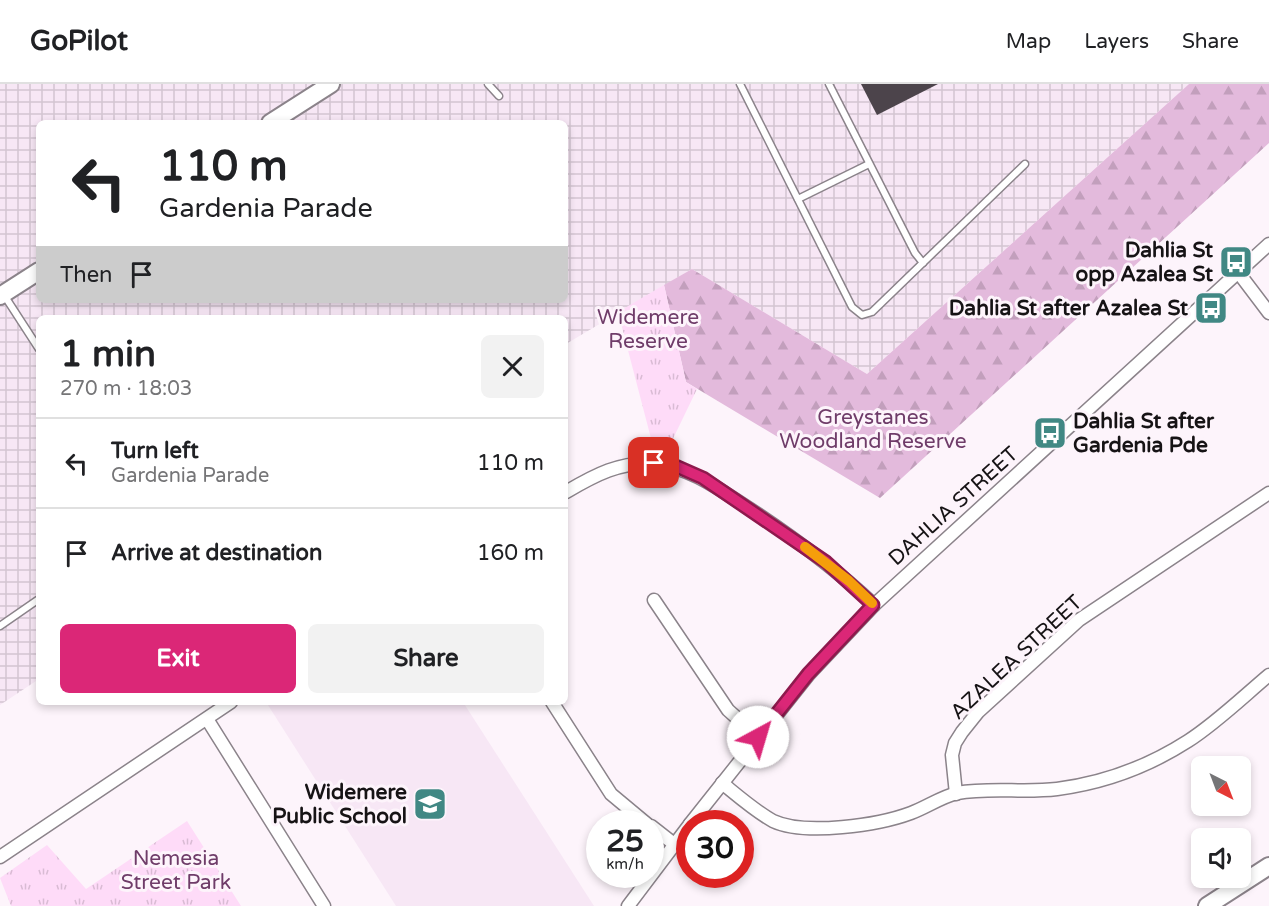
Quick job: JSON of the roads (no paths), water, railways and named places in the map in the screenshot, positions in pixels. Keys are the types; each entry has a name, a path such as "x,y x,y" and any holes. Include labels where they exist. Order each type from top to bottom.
{"street":[{"path":"275,120 331,84"},
{"name":"DAHLIA STREET","path":"701,810 808,674 873,605 1269,243"},
{"path":"1238,272 1269,314"},
{"path":"2,295 36,273"},
{"path":"568,491 594,475 612,468 654,463 678,467 703,478 788,534 826,562 873,605"},
{"name":"AZALEA STREET","path":"956,794 952,774 952,755 955,743 978,712 1078,620 1269,493"},
{"path":"654,600 728,710 758,737"},
{"path":"722,783 774,821 794,827 817,828 889,820 956,794 989,789 1030,791 1057,789 1091,783 1155,760 1190,740 1269,675"},
{"path":"0,857 227,705"},
{"path":"554,705 611,794 630,810"},
{"path":"207,719 324,906"},
{"path":"664,836 674,844"},
{"name":"DAHLIA STREET","path":"628,906 676,842"},
{"path":"1207,906 1269,866"}],"lane":[{"path":"488,84 499,96"},
{"path":"741,84 852,307 858,314 866,315 872,312 1025,164"},
{"path":"829,84 915,253 923,263"},
{"path":"798,199 869,164"},
{"path":"2,295 36,345"},
{"path":"0,626 36,601"}],"place":[{"name":"Dahlia St opp Azalea St","path":"1236,262"},
{"name":"Dahlia St after Azalea St","path":"1211,308"},
{"name":"Dahlia St after Gardenia Pde","path":"1050,433"},
{"name":"Widemere Public School","path":"430,804"}],"park label":[{"name":"Widemere Reserve","path":"648,329"},
{"name":"Greystanes Woodland Reserve","path":"873,429"},
{"name":"Nemesia Street Park","path":"176,870"}]}
